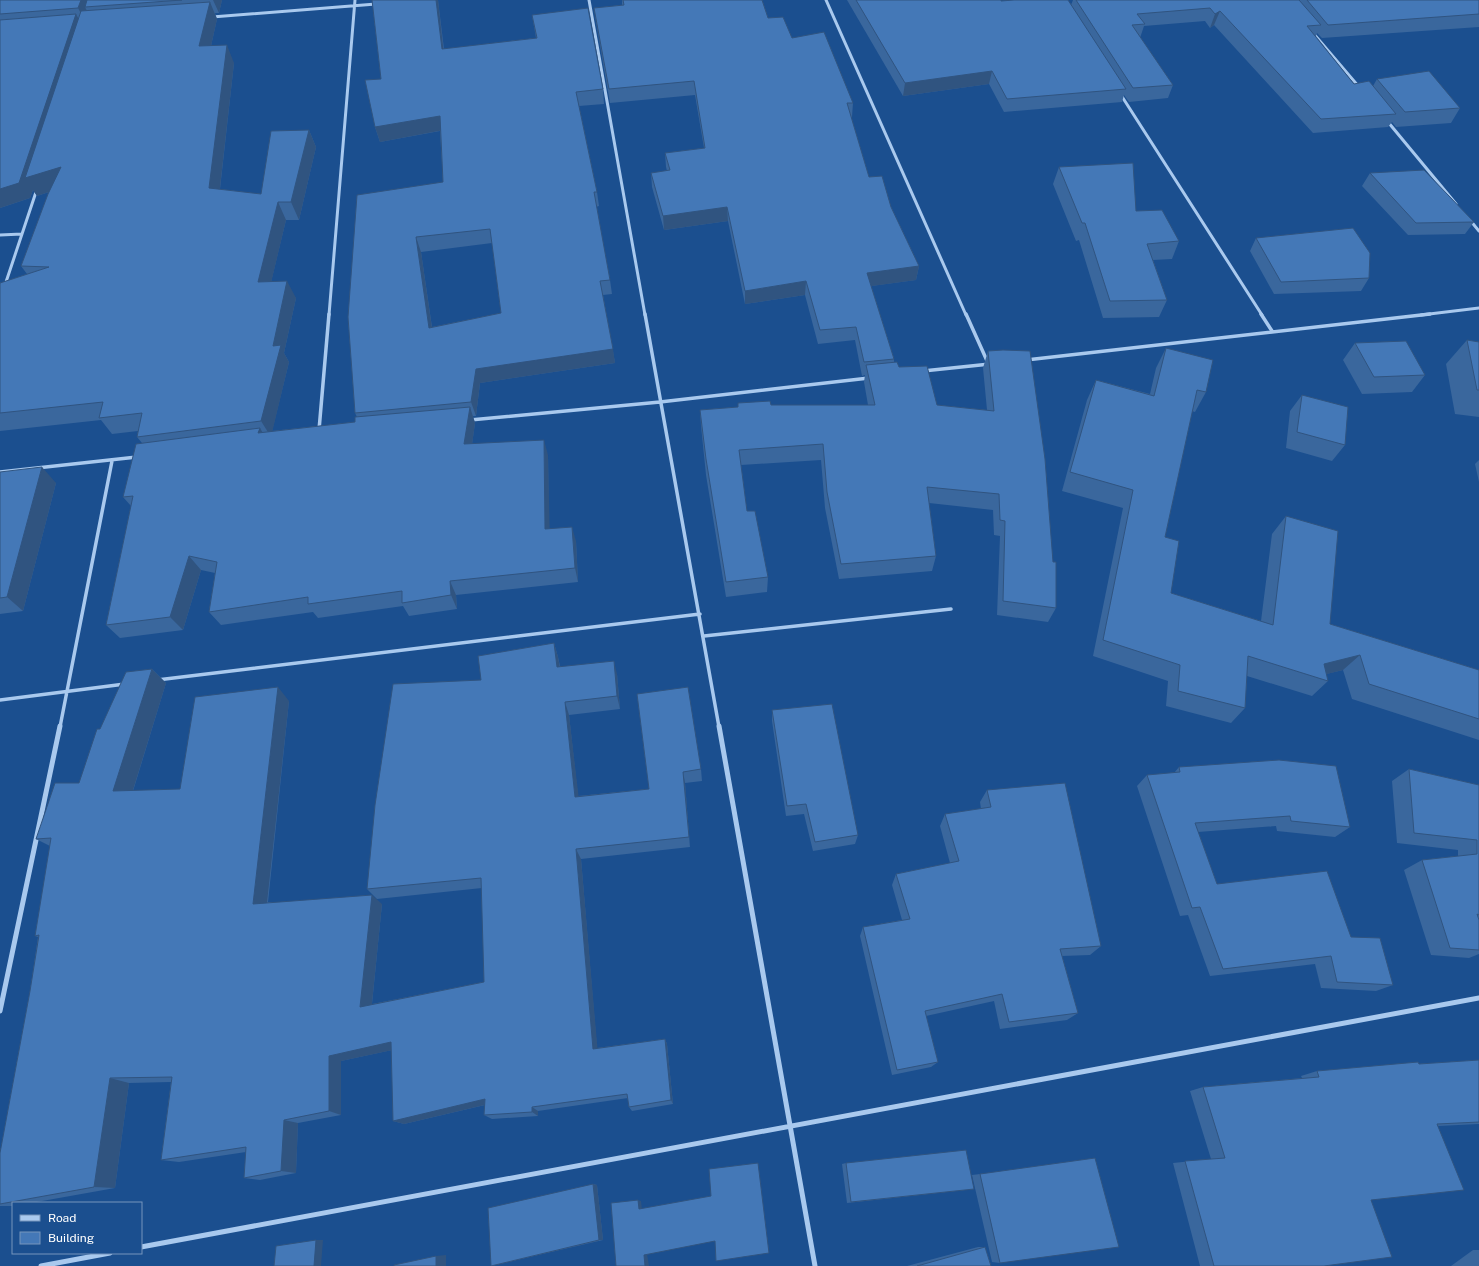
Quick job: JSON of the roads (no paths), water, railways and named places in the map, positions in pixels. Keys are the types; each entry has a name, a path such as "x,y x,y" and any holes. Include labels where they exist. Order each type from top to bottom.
{"street":[{"path":"326,433 318,434 355,0"},
{"path":"589,0 816,1266"},
{"path":"826,0 988,364"},
{"path":"206,17 383,4"},
{"path":"1312,30 1362,91"},
{"path":"1120,93 1272,331"},
{"path":"1383,115 1459,207"},
{"path":"5,286 39,182"},
{"path":"1469,219 1479,231"},
{"path":"0,235 22,234"},
{"path":"1019,360 1479,308"},
{"path":"918,372 996,363"},
{"path":"461,420 660,402 871,377"},
{"path":"0,472 112,461 144,456"},
{"path":"0,1011 68,690 112,461"},
{"path":"704,636 951,609"},
{"path":"155,680 700,614"},
{"path":"0,700 131,683"},
{"path":"142,1247 1479,998"},
{"path":"41,1266 105,1254"}]}
